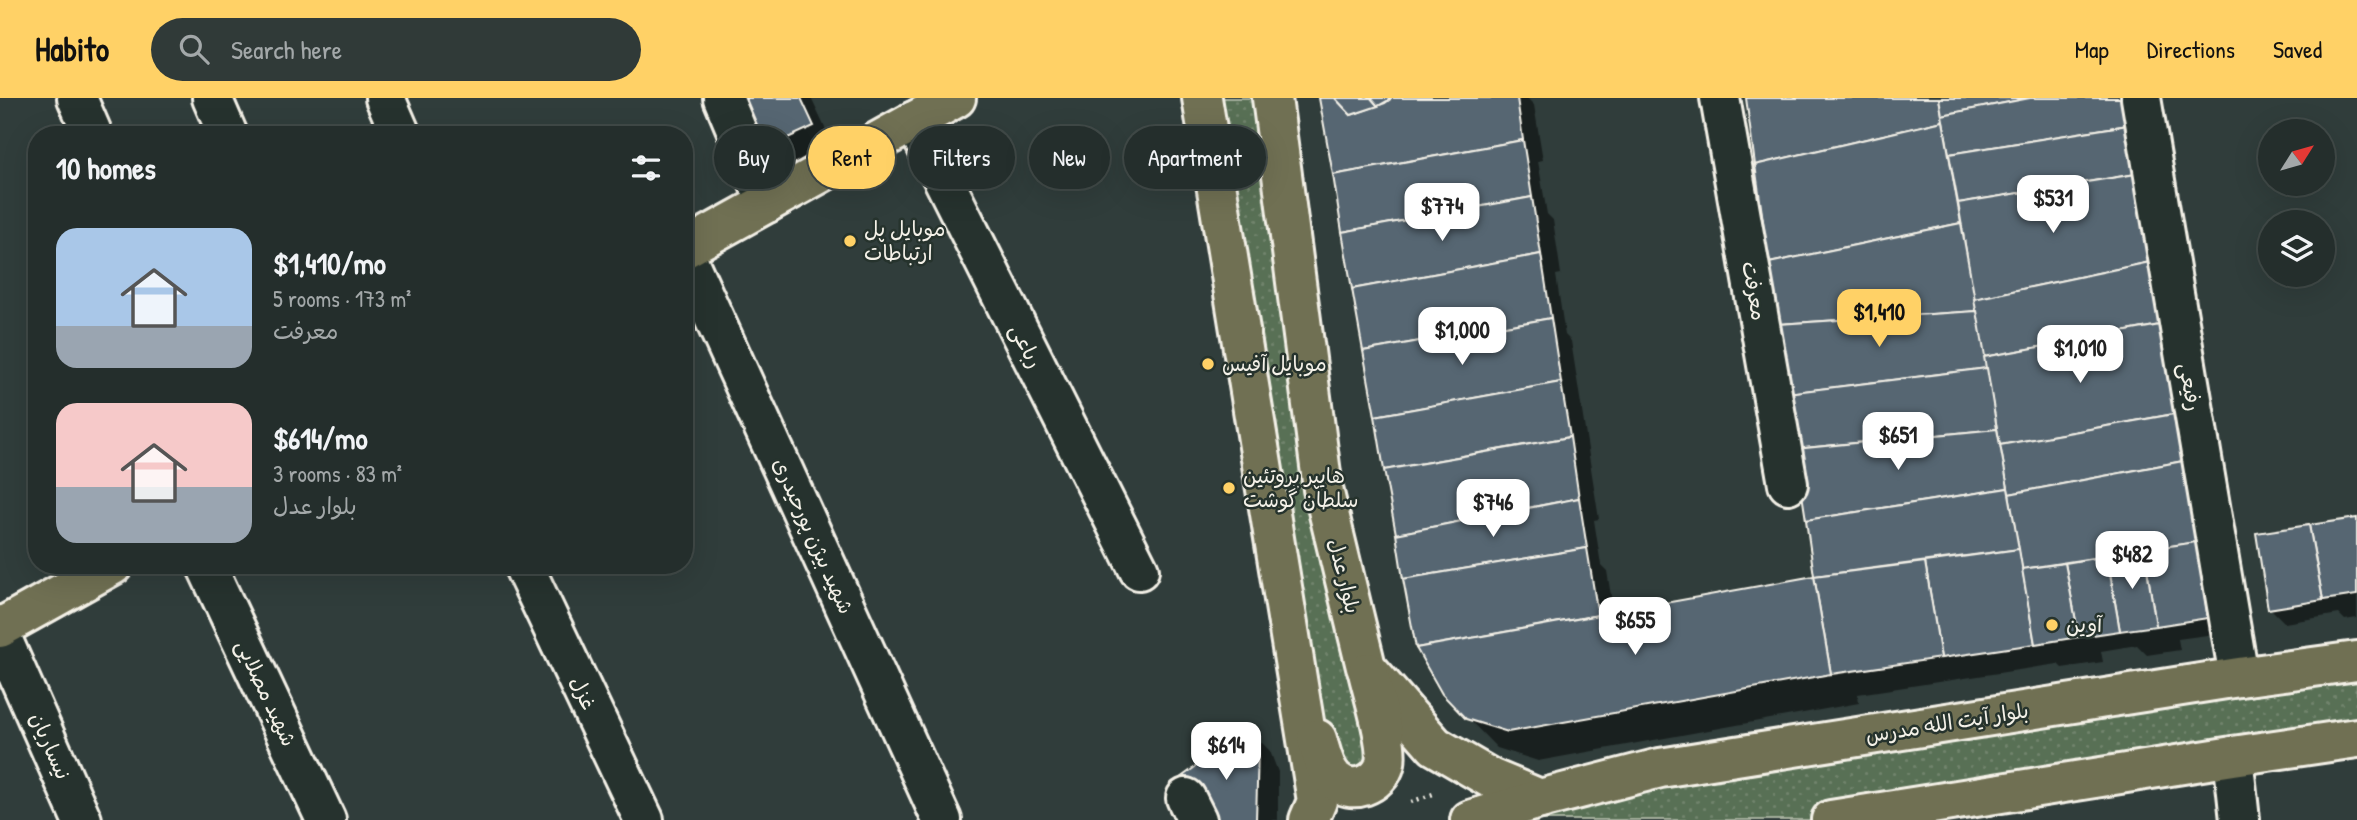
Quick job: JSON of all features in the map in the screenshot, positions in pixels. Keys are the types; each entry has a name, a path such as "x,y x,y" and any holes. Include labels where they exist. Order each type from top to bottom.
{"main road":[{"path":"693,245 956,98"},
{"path":"1202,98 1322,814"},
{"name":"بلوار عدل","path":"1272,98 1323,489 1366,667 1435,746 1490,778 1540,799"},
{"path":"0,628 97,574"},
{"name":"بلوار آیت الله مدرس","path":"1470,820 1660,768 2357,660"},
{"path":"1296,666 1325,764 1334,779 1349,786 1366,785 1377,780 1386,756 1366,667"},
{"path":"1831,820 1930,812 2233,755 2357,738"}],"street":[{"path":"77,98 89,126"},
{"path":"212,98 224,126"},
{"path":"386,98 397,126"},
{"path":"723,98 767,203"},
{"name":"معرفت","path":"1720,98 1788,485"},
{"name":"رفیعی","path":"2141,98 2239,677"},
{"name":"رباعی","path":"914,121 1139,570"},
{"name":"شهید بیژن پورحیدری","path":"693,270 942,820"},
{"name":"شهید مصلایی","path":"210,574 326,820"},
{"name":"غزل","path":"527,574 644,820"},
{"name":"نیساریان","path":"0,635 82,820"},
{"path":"2233,755 2240,820"}],"green space":[{"path":"1202,98 1272,98 1386,756 1334,779 1220,189 1266,189 1266,126 1207,126"},
{"path":"2357,661 2357,738 1831,820 1470,820"}],"building":[{"path":"730,98 801,98 814,126 808,126 808,129 794,135 794,126 743,126"},
{"path":"1319,98 1335,98 1351,115 1392,98 1517,98 1523,140 1333,175"},
{"path":"1335,98 1371,98 1378,106 1351,115"},
{"path":"1371,98 1392,98 1378,106"},
{"path":"1746,98 1939,98 1943,121 1755,165"},
{"path":"1939,98 2030,98 1942,115"},
{"path":"2030,98 2123,98 2128,125 1949,154 1942,115"},
{"path":"1943,121 1961,223 1769,263 1755,165"},
{"path":"2128,125 2136,174 1958,203 1949,154"},
{"path":"1523,140 1532,197 1342,232 1333,175"},
{"path":"2136,174 2150,262 1974,299 1958,203"},
{"path":"1532,197 1541,254 1352,289 1342,232"},
{"path":"1961,223 1977,311 1778,324 1769,263"},
{"path":"1541,254 1551,318 1363,351 1352,289"},
{"path":"2150,262 2160,325 1984,357 1974,299"},
{"path":"1977,311 1987,368 1787,393 1778,324"},
{"path":"1551,318 1561,382 1375,416 1363,351"},
{"path":"2160,325 2174,414 2000,445 1984,357"},
{"path":"1987,368 1997,429 1795,449 1787,393"},
{"path":"1561,382 1570,437 1384,470 1375,416"},
{"path":"2174,414 2183,461 2009,494 2000,445"},
{"path":"1997,429 2008,488 1806,520 1795,449"},
{"path":"1570,437 1579,498 1396,534 1384,470"},
{"path":"2183,461 2196,542 2022,569 2009,494"},
{"path":"2008,488 2019,549 1814,576 1806,520"},
{"path":"1579,498 1587,548 1403,579 1396,534"},
{"path":"2357,518 2357,595 2323,600 2309,525"},
{"path":"2309,525 2323,600 2268,609 2256,533"},
{"path":"2196,542 2208,618 2156,626 2144,550"},
{"path":"1587,548 1598,615 1416,648 1403,579"},
{"path":"2019,549 2035,644 1941,658 1925,562"},
{"path":"2144,550 2156,626 2120,631 2107,556"},
{"path":"2107,556 2120,631 2079,637 2065,563"},
{"path":"1925,562 1941,658 1831,674 1814,576"},
{"path":"2065,563 2079,637 2035,644 2022,569"},
{"path":"1814,576 1831,674 1508,732 1466,719 1442,694 1416,648"},
{"path":"1249,728 1258,749 1256,820 1202,820 1180,778"}],"place":[{"name":"موبایل پل ارتباطات","path":"850,241"},
{"name":"موبایل آفیس","path":"1208,364"},
{"name":"هایپر پروتئین سلطان گوشت","path":"1229,488"},
{"name":"آوین","path":"2052,625"}]}
